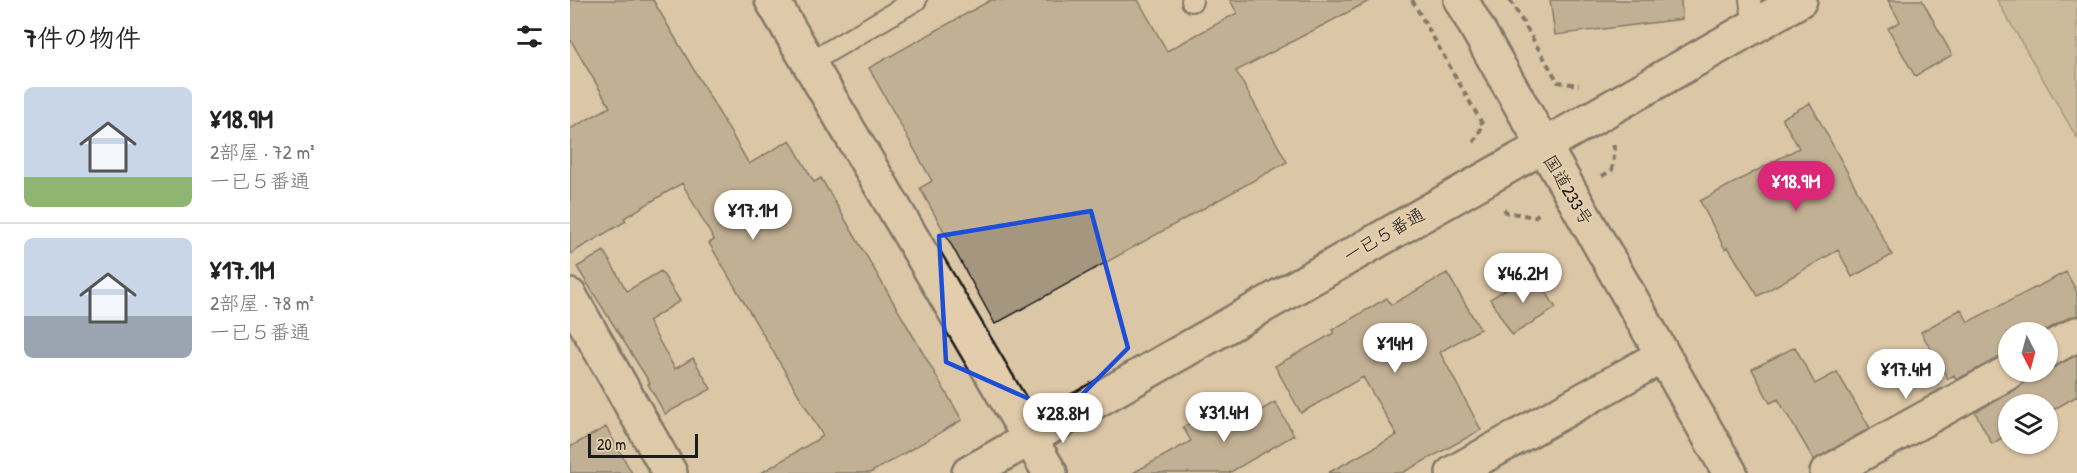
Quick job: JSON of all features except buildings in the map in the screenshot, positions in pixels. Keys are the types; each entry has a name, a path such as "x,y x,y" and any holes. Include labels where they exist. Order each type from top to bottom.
{"main road":[{"path":"772,0 1050,473"},
{"name":"国道233号","path":"1461,0 1542,147 1572,194 1730,473"},
{"name":"一已５番通","path":"969,473 1485,177 1542,147 1752,13 1800,0"},
{"path":"570,296 670,473"},
{"path":"2058,344 2077,334"},
{"path":"1453,473 1662,356"},
{"path":"1827,473 1998,378"}],"lane":[{"path":"809,63 916,0"}],"path":[{"path":"1412,0 1483,125 1470,149 1485,177"}],"highlighted area":[{"path":"1091,211 1128,348 1063,414 946,362 939,236"}],"shaded area":[{"path":"1997,0 2077,0 2077,138"}]}
